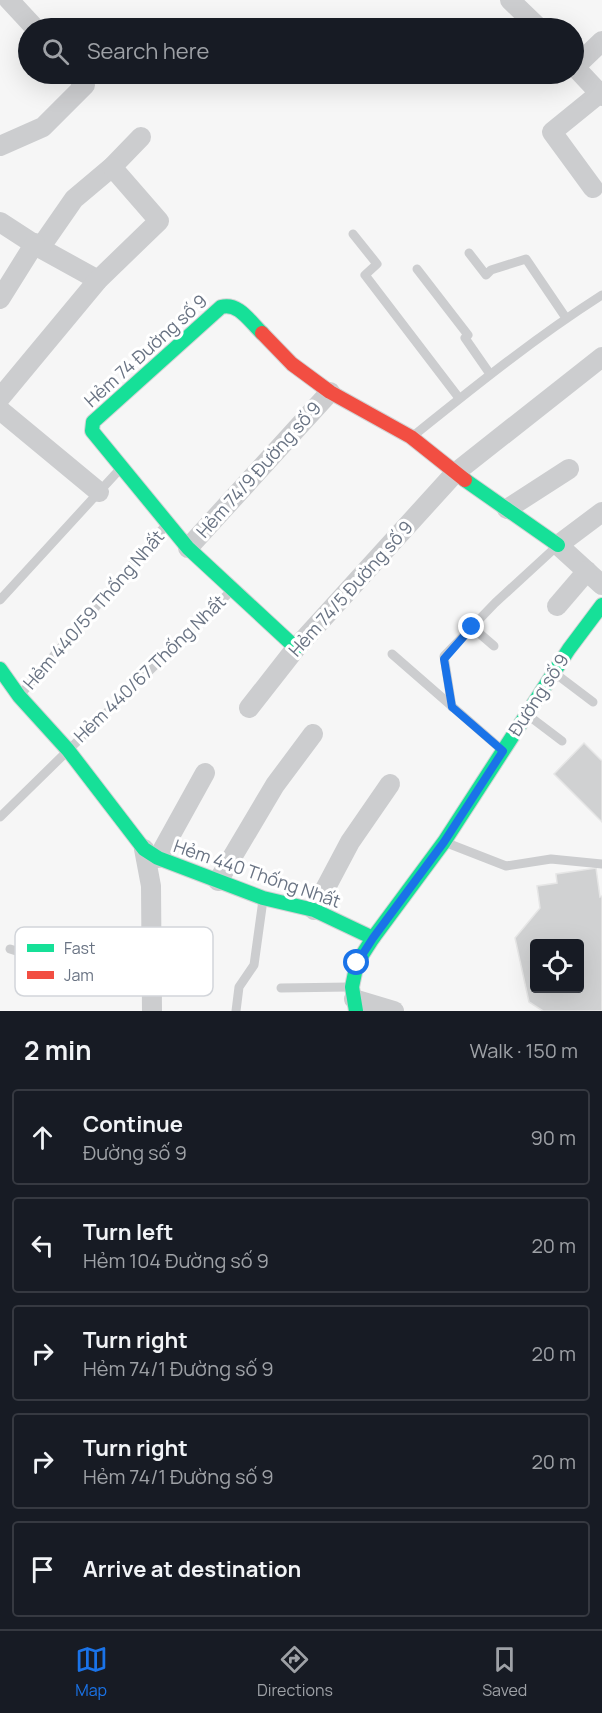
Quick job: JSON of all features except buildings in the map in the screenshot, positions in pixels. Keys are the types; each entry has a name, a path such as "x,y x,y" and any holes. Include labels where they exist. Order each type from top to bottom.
{"street":[{"path":"9,0 26,18"},
{"path":"510,0 529,18"},
{"path":"584,58 602,41"},
{"path":"584,77 601,95 552,132 593,189"},
{"path":"0,146 43,127 76,84"},
{"path":"0,299 37,245 74,199 112,167 141,137"},
{"path":"0,398 98,280 159,221 112,167"},
{"path":"0,222 98,280"},
{"name":"Hẻm 74 Đường số 9","path":"296,648 188,548 92,431 93,422 221,307 228,305 236,307 292,364 330,392 411,437 455,473 558,545"},
{"name":"Hẻm 74/5 Đường số 9","path":"249,708 296,648 455,473 602,357"},
{"name":"Hẻm 74/9 Đường số 9","path":"188,548 330,392"},
{"path":"0,410 99,492"},
{"path":"507,509 569,469"},
{"path":"602,512 558,545 602,585"},
{"path":"557,606 587,571"},
{"name":"Đường số 9","path":"354,999 357,963 444,842 554,672 602,605"},
{"path":"0,669 151,854"},
{"path":"218,881 275,785 313,734"},
{"path":"152,927 151,854 205,773"},
{"path":"314,910 350,842 390,784"},
{"name":"Hẻm 440 Thống Nhất","path":"151,854 263,898 314,910 373,938"},
{"path":"354,999 394,1011"}],"lane":[{"path":"353,234 376,264 364,275 459,398"},
{"path":"469,253 486,275 491,270 526,259 566,318"},
{"path":"417,269 468,335 465,338 490,374"},
{"path":"411,437 490,374 566,318 602,295"},
{"path":"0,600 122,467"},
{"name":"Hẻm 440/59 Thống Nhất","path":"20,696 168,523"},
{"path":"452,707 444,659 472,627 558,545"},
{"name":"Hẻm 440/67 Thống Nhất","path":"0,817 233,589"},
{"path":"472,627 494,646"},
{"path":"392,654 503,751"},
{"path":"554,672 593,702"},
{"path":"527,714 562,741"},
{"path":"444,842 506,866 551,859 602,864"},
{"path":"236,1011 239,987 254,964 263,898"},
{"path":"10,949 15,951"},
{"path":"281,988 354,999"},
{"path":"134,996 153,1003"}],"traffic: fast":[{"path":"262,333 239,310 233,307 221,307 93,422 92,431 188,548 296,648"},
{"path":"465,480 558,545"},
{"path":"356,1011 352,987 357,963 444,842 569,649 602,605"},
{"path":"0,669 19,696 68,750 144,849 158,858 263,898 314,910 373,938"}],"traffic: jam":[{"path":"262,333 292,364 330,392 411,437 465,480"}],"route":[{"path":"357,963 444,842 503,751 452,707 444,656 472,627"}]}
